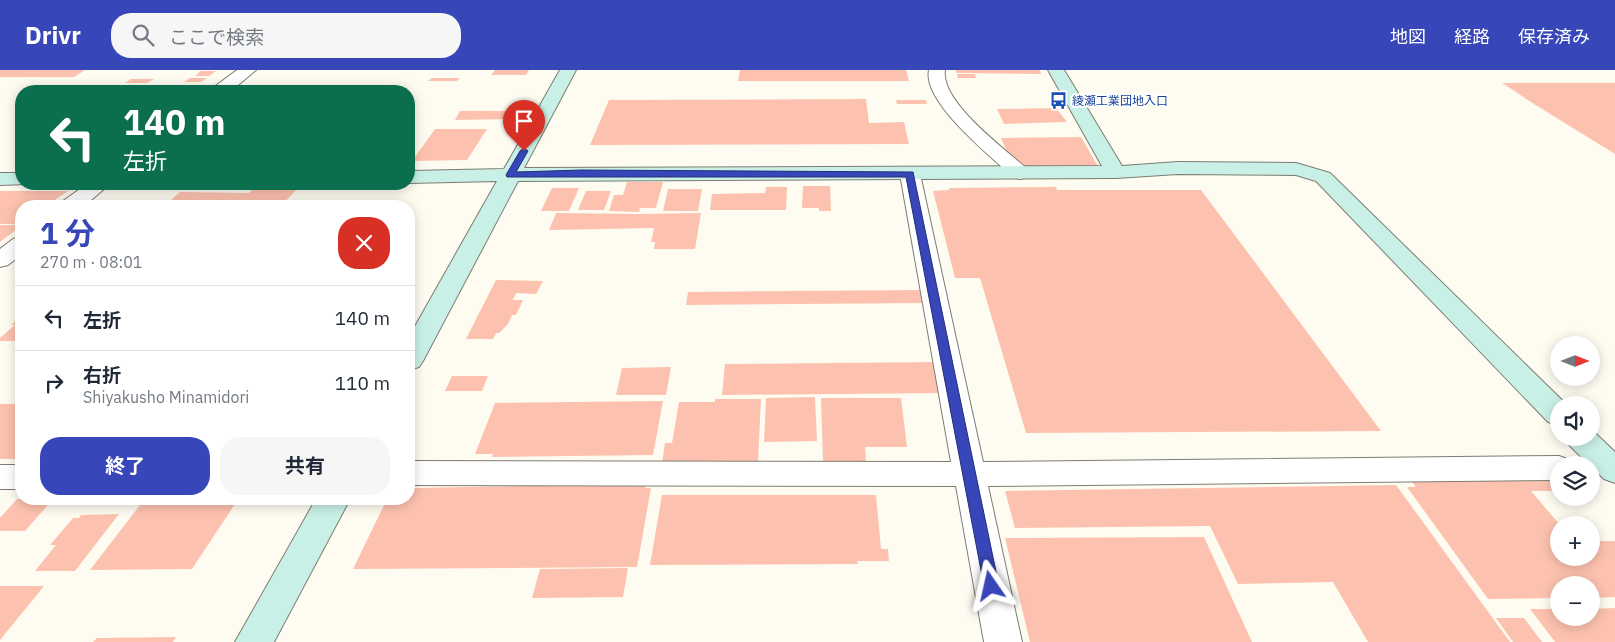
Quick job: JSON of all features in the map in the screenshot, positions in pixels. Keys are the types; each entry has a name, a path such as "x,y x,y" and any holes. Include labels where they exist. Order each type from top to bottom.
{"street":[{"path":"228,85 248,70"},
{"path":"415,350 568,70"},
{"path":"937,70 939,84 945,99 1020,173"},
{"path":"1056,70 1116,172"},
{"path":"415,177 582,173 910,174 1116,172 1178,168 1296,169 1311,172 1323,178 1550,406"},
{"path":"910,174 1003,642"},
{"path":"0,179 15,179"},
{"path":"78,200 92,190"},
{"path":"0,260 15,249"},
{"path":"1588,446 1608,468"},
{"path":"415,473 969,474 1550,468"},
{"path":"0,477 15,477"},
{"path":"254,642 330,505"}],"building":[{"path":"0,70 85,70 74,77 0,77"},
{"path":"495,70 529,70 526,75 491,75"},
{"path":"740,70 906,70 909,81 738,81"},
{"path":"955,70 1040,70 1041,74 957,73"},
{"path":"201,71 216,71 209,76 195,76"},
{"path":"957,74 975,74 976,78 958,78"},
{"path":"190,78 207,78 201,82 184,82"},
{"path":"432,78 460,78 457,81 428,81"},
{"path":"131,79 154,79 147,83 125,83"},
{"path":"1502,83 1615,83 1615,154 1534,104"},
{"path":"866,99 869,123 904,122 909,144 590,145 609,100"},
{"path":"896,100 926,100 927,104 897,104"},
{"path":"1056,108 1067,122 1004,124 997,109"},
{"path":"460,111 516,111 511,119 455,120"},
{"path":"435,129 487,129 467,160 415,161 415,157"},
{"path":"1081,137 1099,168 1024,168 1009,157 1001,138"},
{"path":"627,182 663,182 656,208 640,208 639,212 609,211 614,195 623,195"},
{"path":"803,186 830,186 831,211 819,211 819,208 802,208"},
{"path":"766,187 787,187 786,210 710,210 712,194 765,193"},
{"path":"1056,187 1057,190 1201,190 1381,431 1026,433 980,278 955,278 933,191 949,190 949,188"},
{"path":"552,188 579,188 569,211 541,211"},
{"path":"668,189 702,189 698,211 663,211"},
{"path":"252,190 296,190 287,200 171,200 180,192 249,193"},
{"path":"0,191 68,191 55,200 15,200 15,224 0,224"},
{"path":"586,191 611,191 604,210 578,210"},
{"path":"556,213 701,213 695,249 654,249 655,242 651,242 654,228 549,230"},
{"path":"0,225 15,225 15,231 0,242"},
{"path":"496,280 543,281 536,294 516,293 513,300 523,300 516,315 512,315 508,324 499,333 496,333 493,339 466,339"},
{"path":"924,290 927,303 686,305 688,292"},
{"path":"15,325 15,341 0,341 0,338"},
{"path":"938,362 944,393 722,395 725,364"},
{"path":"671,367 666,395 616,395 622,368"},
{"path":"452,376 488,376 482,391 445,391"},
{"path":"815,397 817,441 764,442 766,398"},
{"path":"821,398 901,398 907,447 865,447 866,462 823,462"},
{"path":"715,399 761,399 758,462 662,463 665,443 672,443 679,402 715,402"},
{"path":"663,401 653,455 492,457 493,454 475,454 495,403"},
{"path":"0,404 15,404 15,459 0,459"},
{"path":"1550,480 1550,491 1531,491 1552,516 1550,516 1550,566 1600,566 1600,541 1615,541 1615,597 1600,598 1600,576 1550,576 1550,598 1488,599 1407,487 1416,487 1412,482"},
{"path":"645,484 645,488 651,488 637,567 353,569 384,505 415,505 415,488"},
{"path":"1396,485 1510,642 1368,642 1333,582 1238,584 1210,526 1015,528 1005,491"},
{"path":"662,495 876,495 881,549 888,549 889,561 857,561 858,564 650,565"},
{"path":"15,501 15,505 48,505 25,531 0,531 0,518"},
{"path":"140,505 234,505 192,569 90,570"},
{"path":"119,514 75,571 35,571 56,545 50,545 73,518 79,518 81,515"},
{"path":"1204,537 1252,642 1030,642 1005,538"},
{"path":"628,568 623,597 532,598 540,569"},
{"path":"0,586 44,586 0,640"},
{"path":"1615,608 1615,642 1555,642 1530,609 1550,609 1550,626 1600,626 1600,609"},
{"path":"1496,618 1524,618 1542,642 1513,642"},
{"path":"176,637 173,642 93,642 97,638"}],"place":[{"name":"綾瀬工業団地入口","path":"1058,100"}],"route":[{"path":"524,151 510,175 582,173 910,174 991,586"}]}
